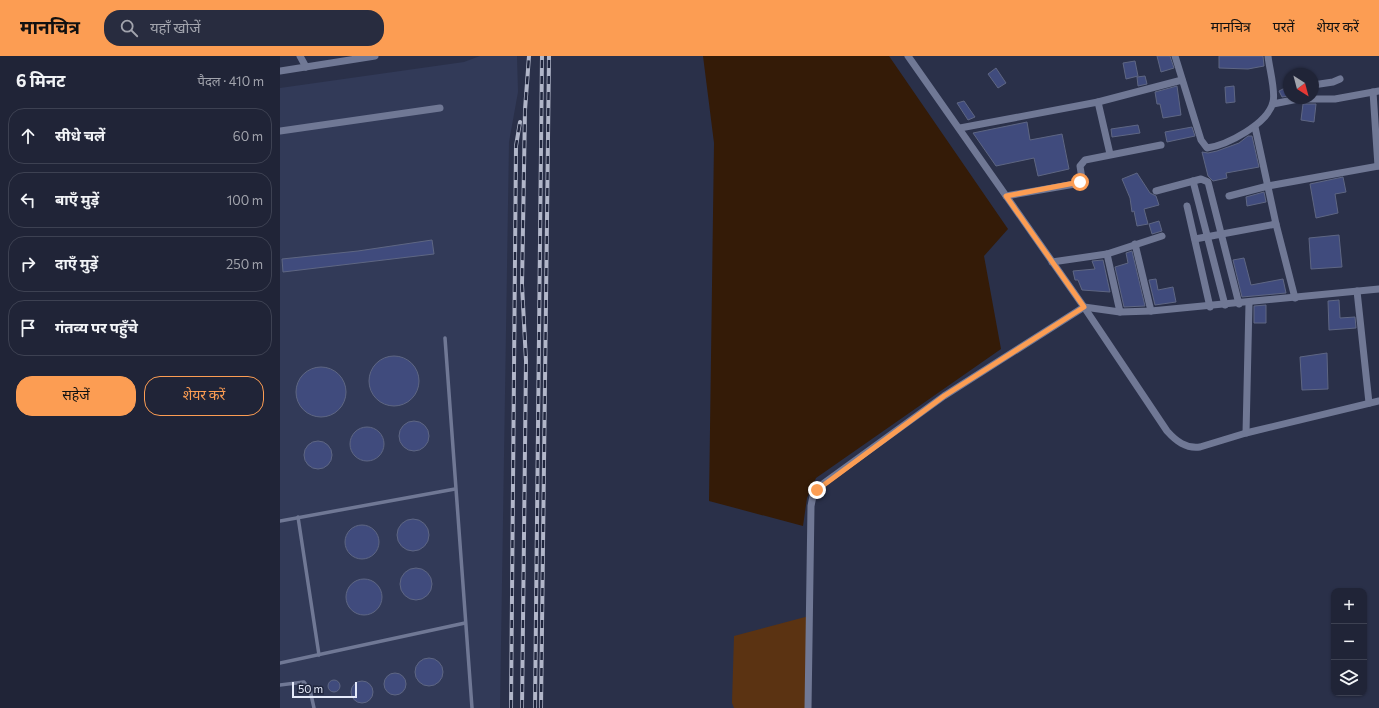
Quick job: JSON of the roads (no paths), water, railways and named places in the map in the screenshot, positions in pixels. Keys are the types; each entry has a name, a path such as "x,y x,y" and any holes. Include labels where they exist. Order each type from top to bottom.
{"street":[{"path":"300,56 306,67"},
{"path":"280,71 340,59 375,56"},
{"path":"908,56 960,128 1084,307 1167,431 1182,444 1194,448 1200,447 1246,433 1379,401"},
{"path":"1174,56 1201,140 1207,148 1256,127 1273,104 1283,102"},
{"path":"1268,56 1273,104"},
{"path":"1319,84 1333,82 1340,79"},
{"path":"960,128 1098,102 1182,80"},
{"path":"1229,196 1268,186 1378,166 1376,91 1335,99 1319,99"},
{"path":"1098,102 1110,154"},
{"path":"280,131 440,108"},
{"path":"1256,127 1276,224 1295,298"},
{"path":"1006,196 1075,184 1082,179 1080,166 1082,162 1110,154 1161,145"},
{"path":"1156,191 1201,179 1208,182 1239,304"},
{"path":"1192,181 1225,305"},
{"path":"1187,206 1210,306"},
{"path":"1195,239 1276,224"},
{"path":"1052,262 1107,254 1162,236"},
{"path":"1135,244 1151,311"},
{"path":"1107,254 1120,312"},
{"path":"808,708 811,506 817,490 944,396 1084,307 1120,312 1151,311 1239,304 1379,289"},
{"path":"1357,291 1369,403"},
{"path":"1246,433 1249,302"}],"lane":[{"path":"445,338 472,708"},
{"path":"280,521 455,488"},
{"path":"298,517 319,655"},
{"path":"280,663 465,623"},
{"path":"280,686 304,682 310,690 314,708"}],"railway":[{"path":"522,708 526,361 522,285 525,110 529,56"},
{"path":"535,708 542,56"},
{"path":"541,708 549,56"},
{"path":"511,708 516,146 520,122"}]}
